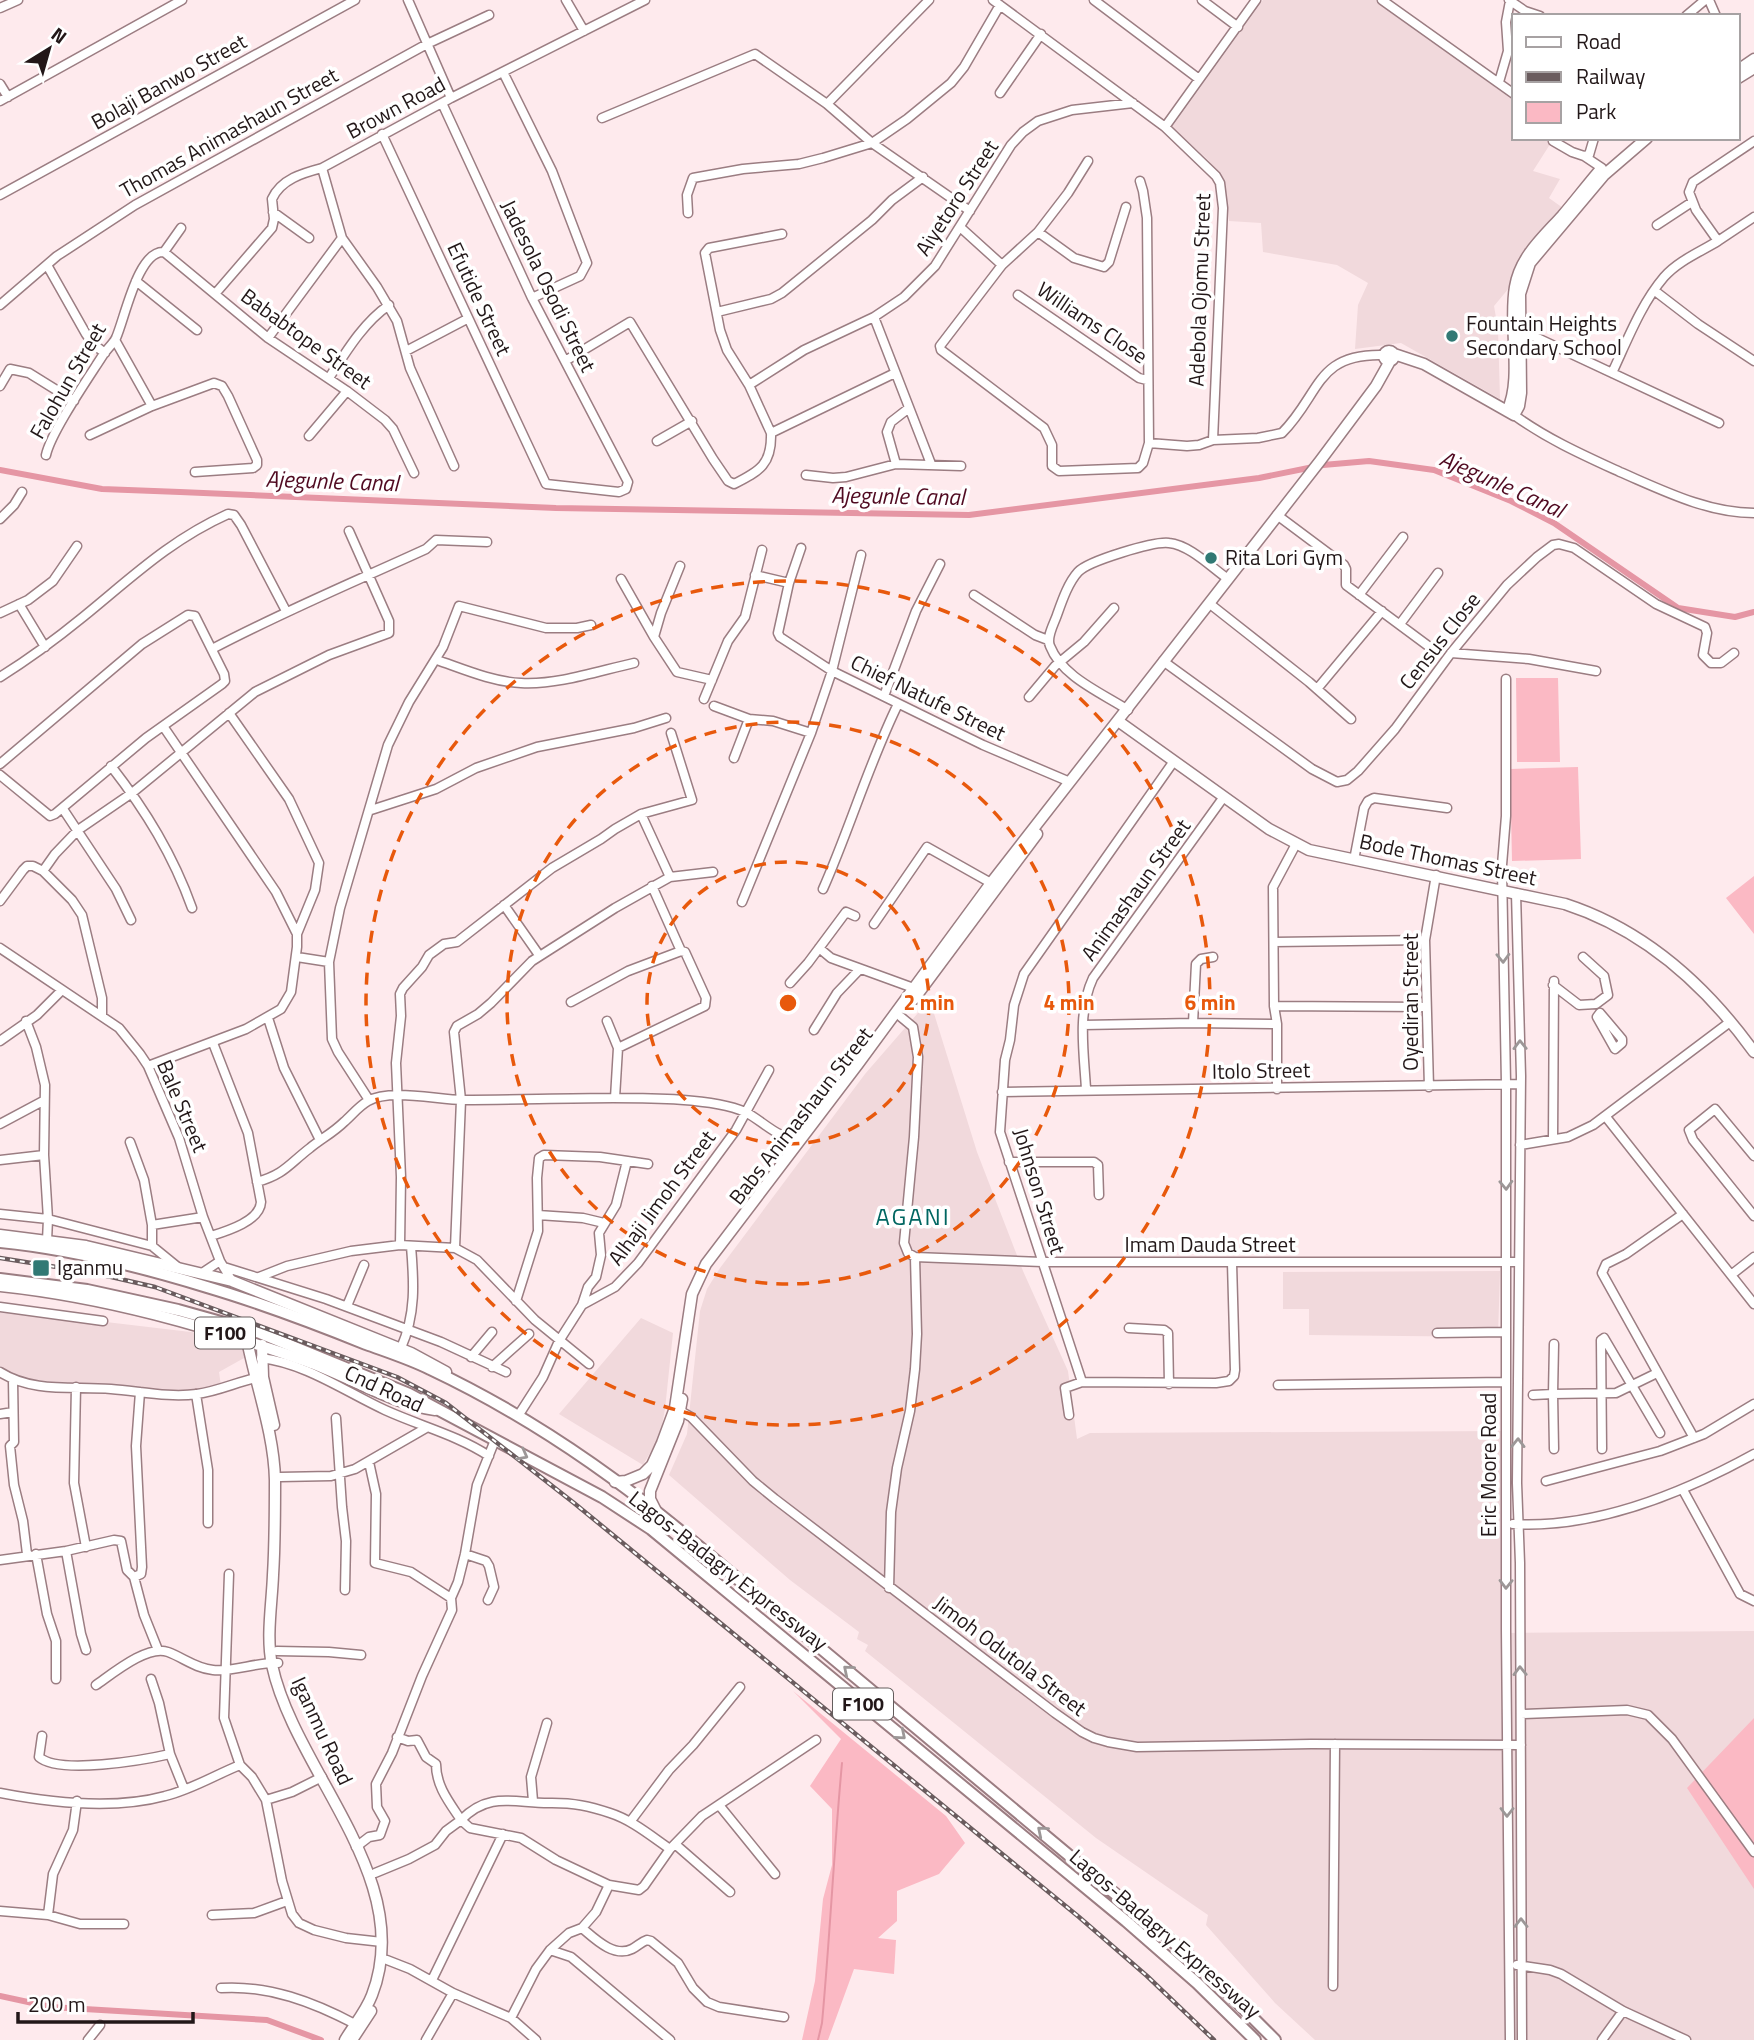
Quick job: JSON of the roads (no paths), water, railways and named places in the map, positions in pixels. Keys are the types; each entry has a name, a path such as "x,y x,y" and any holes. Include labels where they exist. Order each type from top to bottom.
{"highway":[{"name":"Lagos-Badagry Expressway","path":"0,1242 45,1247 107,1259 228,1293 399,1356 432,1370 518,1416 656,1511 1198,1963 1275,2040"},
{"name":"F100","path":"0,1279 87,1290 178,1310 260,1333 375,1379 441,1411"},
{"name":"Lagos-Badagry Expressway","path":"441,1411 602,1497 651,1529 1126,1921 1197,1983 1255,2040"}],"main road":[{"path":"1743,69 1754,60"},
{"path":"1514,416 1515,285 1521,266 1536,243 1636,140"},
{"path":"1603,172 1644,140"},
{"path":"1389,357 1424,364 1514,416"},
{"name":"Babs Animashaun Street","path":"739,1223 801,1137 918,989 1163,661 1210,604 1376,386 1389,357"},
{"name":"Babs Animashaun Street","path":"656,1511 650,1499 650,1491 664,1459 678,1409 686,1323 694,1286 706,1264 901,1017 991,883 1122,717"},
{"name":"Bode Thomas Street","path":"1122,717 1223,798 1269,829 1309,850 1565,904 1619,926 1670,960 1690,978 1753,1049"},
{"name":"Lagos-Badagry Expressway","path":"0,1236 86,1246 232,1281 401,1348 465,1382 487,1399"},
{"name":"Lagos-Badagry Expressway","path":"0,1286 39,1290 165,1316 262,1345 337,1372 394,1398 441,1411"},
{"name":"Iganmu Road","path":"247,1340 274,1423 280,1477 275,1663 296,1717 359,1846 378,1903 381,1959 373,1994 352,2034"},
{"name":"Iganmu Road","path":"262,1345 259,1378 275,1477 275,1663 291,1719 374,1873 386,1915 387,1960 378,1996 352,2034"},
{"name":"Babs Animashaun Street","path":"615,1482 637,1478 649,1469 678,1409"}],"street":[{"path":"0,8 18,0"},
{"path":"0,84 4,99 182,0"},
{"name":"Bolaji Banwo Street","path":"0,195 355,0"},
{"path":"408,0 451,98"},
{"path":"566,0 584,31"},
{"name":"Brown Road","path":"215,294 272,228 272,199 280,187 302,174 322,168 451,98 645,0"},
{"path":"827,104 929,0"},
{"path":"1094,0 1199,79"},
{"path":"1202,0 1238,27"},
{"path":"1165,127 1256,0"},
{"path":"1499,82 1508,51 1506,22 1510,0 1534,14"},
{"path":"1689,14 1707,0"},
{"path":"1384,1 1512,92"},
{"path":"688,214 687,195 693,178 823,159 872,143 907,119 951,83 964,67 996,2"},
{"name":"Adebola Ojomu Street","path":"996,2 1165,127 1208,165 1220,183 1222,196 1213,440"},
{"name":"Thomas Animashaun Street","path":"0,305 47,265 143,200 427,44 489,15"},
{"path":"1000,93 1041,34"},
{"path":"602,118 755,54 827,104 872,143 970,211"},
{"path":"503,72 552,171 587,263 580,276 532,299"},
{"name":"Jadesola Osodi Street","path":"442,103 532,299 628,482"},
{"name":"Aiyetoro Street","path":"749,385 804,350 874,317 904,297 923,280 935,266 1011,145 1038,121 1072,110 1133,103"},
{"name":"Efutide Street","path":"382,134 546,484 620,492 626,489 628,482"},
{"path":"1584,156 1588,155 1593,140"},
{"path":"1553,141 1584,156 1603,172"},
{"path":"1718,241 1692,202 1689,192 1693,182 1754,141"},
{"path":"1088,161 1038,232 1002,265 942,343 941,350 1044,428 1052,445 1052,466 1063,472 1138,468 1143,463 1149,443 1147,218 1140,181"},
{"path":"322,168 342,238 389,305 397,321 410,368 454,466"},
{"path":"718,312 771,299 782,293 872,220 891,200 923,177"},
{"path":"1657,225 1692,202"},
{"path":"1038,232 1074,258 1101,267 1109,262 1126,207"},
{"path":"272,212 309,238"},
{"path":"1612,373 1664,277 1678,265 1754,217"},
{"path":"960,227 1002,265"},
{"name":"Falohun Street","path":"46,455 74,401 115,340 136,281 150,256 161,252 181,228"},
{"path":"565,361 630,322 730,483 740,481 757,470 772,451 771,433 749,385 727,350 720,330 706,250 782,234"},
{"path":"268,338 342,238"},
{"name":"Bababtope Street","path":"161,252 268,338 372,409 393,429 414,473"},
{"path":"47,265 86,334 93,344 105,353"},
{"path":"136,281 197,330"},
{"path":"1655,291 1698,324 1754,360"},
{"name":"Williams Close","path":"1018,295 1147,380"},
{"path":"329,378 357,337 379,312 389,305"},
{"path":"874,317 931,464"},
{"path":"406,351 467,319"},
{"path":"1516,328 1719,424"},
{"path":"115,340 152,405"},
{"path":"1149,443 1187,446 1213,440 1258,438 1282,433 1332,366 1352,358 1389,357"},
{"path":"0,386 10,369 29,373 74,401"},
{"path":"771,433 895,373"},
{"path":"90,435 152,405 214,383 222,386 228,396 257,464 253,468 195,472"},
{"path":"309,436 347,391"},
{"path":"896,464 887,432 891,422 909,408"},
{"path":"1514,416 1589,458 1690,502 1754,513"},
{"path":"657,441 692,421"},
{"path":"806,474 833,478 896,464 961,466"},
{"path":"0,519 22,492"},
{"path":"0,677 46,647 152,558 188,534 228,514 233,515 241,524 286,611"},
{"path":"1277,515 1344,565 1346,585 1434,650"},
{"path":"43,871 78,830 132,793 255,692 329,655 389,633 389,621 349,531"},
{"path":"1359,595 1403,537"},
{"path":"212,649 286,611 426,549 438,539 486,542"},
{"path":"1048,640 1074,577 1087,565 1100,560 1167,543 1179,545 1228,579"},
{"name":"Census Close","path":"1163,661 1312,768 1337,782 1347,780 1358,771 1395,729 1451,653 1514,578 1545,550 1559,544 1574,548 1668,611 1705,627 1707,633 1703,655 1710,663 1721,663 1734,653"},
{"path":"0,613 19,604 52,581 77,546"},
{"path":"755,575 789,583 801,548"},
{"path":"704,699 728,641 745,617 762,550"},
{"path":"742,902 811,733 832,671 861,555"},
{"path":"884,696 916,611 940,564"},
{"path":"654,638 680,566"},
{"path":"1400,624 1438,573"},
{"path":"621,579 654,638 677,672 712,680"},
{"name":"Chief Natufe Street","path":"789,583 779,638 832,671 898,704 987,747 1070,782"},
{"path":"974,595 1035,635 1048,640 1060,662 1122,717"},
{"path":"19,604 46,647"},
{"path":"1210,604 1351,719"},
{"path":"369,1100 332,1039 329,962 340,908 388,745 408,702 436,660 457,608 461,605 546,628 591,625"},
{"path":"1029,698 1060,662 1084,642 1114,608"},
{"path":"1317,689 1382,611"},
{"path":"0,764 142,644 188,615 194,616 226,677 225,681 111,766 63,809 50,816 0,775"},
{"path":"1451,653 1529,659 1596,671"},
{"path":"436,660 495,679 520,683 549,682 634,663"},
{"name":"Eric Moore Road","path":"1506,679 1506,816 1502,890 1506,1083 1507,1861 1510,2040"},
{"path":"824,889 880,743 898,704"},
{"path":"714,706 749,719 773,721 811,733"},
{"path":"229,713 289,799 319,863 315,890 297,934"},
{"path":"371,810 436,789 476,768 537,747 634,728 666,718"},
{"path":"734,758 749,719"},
{"path":"148,1066 213,1043 268,1018 287,1002 297,957 297,934 290,916 269,880 163,726"},
{"path":"400,1245 396,1063 401,1016 400,994 403,988 433,951 444,944 457,942 552,868 642,814 692,800 671,733"},
{"name":"Johnson Street","path":"1082,1382 1000,1132 1002,1092 1014,1005 1024,974 1174,761"},
{"path":"111,766 143,808 166,848 180,874 192,908"},
{"path":"1354,860 1364,808 1374,797 1447,808"},
{"name":"Animashaun Street","path":"1086,1089 1083,1026 1085,998 1093,978 1223,798"},
{"path":"63,809 116,888 131,920"},
{"path":"642,814 670,877"},
{"path":"1277,1089 1273,887 1296,844"},
{"path":"874,924 927,846 991,883"},
{"path":"0,901 27,866 43,871 72,900 82,915 102,998 102,1016"},
{"path":"455,1248 460,1100 455,1028 491,1003 539,956 652,886 670,877 713,872"},
{"name":"Oyediran Street","path":"1429,1087 1425,940 1436,875"},
{"path":"618,1048 705,1006 706,998 685,952 681,951 652,886"},
{"name":"Eric Moore Road","path":"1516,893 1520,1084 1517,1334 1522,2040"},
{"path":"505,905 539,956"},
{"path":"790,983 846,912 855,916"},
{"path":"1273,942 1425,940"},
{"name":"Bale Street","path":"0,948 102,1016 127,1036 148,1066 179,1138 203,1217 232,1281"},
{"path":"819,948 831,958 918,989"},
{"path":"571,1002 628,971 681,951"},
{"path":"297,957 329,962"},
{"path":"1193,1023 1196,964 1201,959 1213,957"},
{"path":"1579,1005 1597,1004 1608,995 1604,976 1583,957"},
{"path":"814,1030 837,993 860,969"},
{"path":"1553,1139 1553,983 1579,1005 1600,1013"},
{"path":"0,1040 49,1005 62,990"},
{"path":"1274,1006 1426,1007"},
{"path":"889,1588 891,1512 915,1369 915,1257 908,1253 904,1243 918,1057 913,1027 901,1017"},
{"path":"268,1018 284,1068 320,1140"},
{"path":"26,1021 43,1072 47,1241"},
{"path":"607,1021 618,1048 615,1098"},
{"path":"1520,1145 1579,1132 1606,1117 1730,1022"},
{"path":"1083,1026 1277,1024"},
{"path":"211,1236 241,1224 257,1212 261,1202 242,1114 213,1043"},
{"name":"Alhaji Jimoh Street","path":"518,1416 543,1377 559,1341 582,1305 615,1287 638,1263 721,1150 769,1070"},
{"name":"Itolo Street","path":"1002,1092 1520,1084"},
{"path":"257,1182 278,1175 290,1167 369,1100 396,1096 460,1100 615,1098 701,1102 730,1106 746,1112 785,1137 801,1137"},
{"path":"0,1124 43,1101"},
{"path":"1754,1156 1715,1109 1688,1131 1754,1216"},
{"path":"1606,1117 1754,1304"},
{"path":"785,1137 790,1152"},
{"path":"130,1142 144,1180 152,1225 152,1246"},
{"path":"0,1160 44,1155"},
{"path":"516,1301 535,1244 538,1215 537,1163 544,1155 600,1157 648,1164"},
{"path":"582,1305 599,1267 601,1251 598,1240 604,1223 616,1205 627,1161"},
{"path":"1009,1161 1094,1162 1098,1165 1099,1195"},
{"path":"1683,1213 1626,1254 1606,1264 1602,1273 1695,1438"},
{"path":"0,1214 48,1219 152,1246 180,1268"},
{"path":"538,1215 583,1218 604,1223"},
{"path":"152,1225 203,1217"},
{"path":"259,1277 287,1266 342,1252 400,1245 455,1248 477,1260 559,1341 589,1364"},
{"path":"401,1348 413,1311 411,1246"},
{"name":"Imam Dauda Street","path":"915,1257 1042,1262 1519,1262"},
{"path":"1731,1275 1754,1257"},
{"path":"1069,1415 1065,1388 1082,1382 1168,1384 1229,1381 1234,1376 1232,1263"},
{"path":"202,1273 222,1264 347,1306 451,1346 506,1373"},
{"path":"347,1306 364,1265"},
{"path":"0,1307 103,1321"},
{"path":"1129,1328 1164,1330 1168,1333 1168,1384"},
{"path":"471,1357 492,1332"},
{"path":"1437,1333 1505,1332"},
{"path":"492,1367 529,1334"},
{"path":"1602,1449 1603,1338 1660,1433"},
{"path":"1554,1344 1554,1449"},
{"name":"Cnd Road","path":"261,1358 291,1365 426,1428 452,1436 489,1456"},
{"path":"0,1372 13,1380 46,1387 196,1394 259,1378"},
{"path":"1533,1395 1616,1393 1657,1373"},
{"path":"0,1447 10,1446 14,1442 13,1380"},
{"path":"1278,1385 1506,1382"},
{"path":"76,1387 74,1483 86,1547"},
{"path":"134,1577 141,1574 142,1567 136,1446 140,1392"},
{"path":"196,1394 208,1470 208,1523"},
{"path":"1546,1481 1660,1451 1695,1438 1754,1405"},
{"name":"Jimoh Odutola Street","path":"678,1409 691,1417 753,1481 889,1588 1055,1713 1094,1738 1137,1747 1167,1748 1335,1744 1521,1745"},
{"path":"0,1414 13,1412"},
{"path":"336,1418 346,1541 345,1590"},
{"path":"280,1477 308,1478 355,1469 426,1428"},
{"path":"359,1846 369,1837 380,1835 384,1827 385,1821 377,1807 375,1790 452,1610 451,1598 458,1582 477,1485 495,1440"},
{"path":"10,1446 13,1485 56,1641 56,1679"},
{"path":"1507,1523 1582,1518 1648,1502 1683,1490 1754,1454"},
{"path":"369,1462 376,1494 375,1563 411,1572 451,1598"},
{"path":"1683,1490 1740,1594 1754,1601"},
{"path":"0,1560 121,1541 127,1570 134,1577 144,1615 158,1650"},
{"path":"66,1551 86,1650"},
{"path":"464,1554 486,1561 489,1566 494,1587 488,1600"},
{"path":"229,1574 224,1717 240,1765 252,1777 266,1800 287,1901 299,1923 314,1930 346,1938 382,1942"},
{"path":"96,1685 126,1664 158,1650 166,1651 201,1668 226,1671 275,1663"},
{"path":"277,1651 361,1655"},
{"path":"151,1679 170,1754 184,1789"},
{"path":"630,1822 669,1770 740,1687"},
{"path":"1521,1714 1627,1710 1648,1715 1672,1739 1754,1852"},
{"path":"533,1801 531,1777 547,1723"},
{"path":"43,1736 39,1757 54,1765 95,1765 170,1754"},
{"path":"397,1737 408,1741 417,1740 426,1757 436,1764 436,1775 441,1789 461,1820 470,1828 521,1838 578,1871 610,1885 639,1890 673,1846 702,1816 817,1740"},
{"path":"1333,1986 1335,1744"},
{"path":"0,1793 24,1797 132,1803 168,1796 240,1765"},
{"path":"266,1800 292,1792 321,1777"},
{"path":"374,1873 435,1845 446,1831 471,1810 513,1799 581,1804 630,1822 673,1846 730,1892"},
{"path":"48,1915 53,1874 73,1830 77,1801"},
{"path":"719,1805 775,1874"},
{"path":"432,1980 503,1834"},
{"path":"511,2018 536,1969 550,1950 569,1933 582,1928 596,1912 610,1885"},
{"path":"212,1916 254,1913 287,1901"},
{"path":"0,1911 48,1915 80,1924 124,1924"},
{"path":"582,1928 618,1951 629,1950 647,1940 651,1941 678,1963 693,1988 707,2003 784,2017"},
{"path":"550,1950 571,1957 670,2040"},
{"path":"387,1960 511,2018 536,2040"},
{"path":"1510,1965 1561,1974 1623,2011 1686,2040"},
{"path":"220,1988 238,1987 309,2001 352,2034"},
{"path":"426,2040 453,1993"},
{"path":"1602,2040 1623,2011"},
{"path":"88,2040 100,2025"}],"waterway":[{"name":"Ajegunle Canal","path":"0,470 102,489 556,508 969,515 1259,478 1323,465 1369,461 1434,470 1511,501 1554,523 1678,608 1735,617 1754,612"},
{"path":"818,2040 825,1990 842,1763"},
{"name":"Ajegunle Canal","path":"0,1996 51,2007 267,2020 321,2040"}],"railway":[{"path":"0,1258 94,1273 155,1287 397,1377 446,1403 574,1503 1079,1917 1147,1976 1214,2040"}],"place":[{"name":"Fountain Heights Secondary School","path":"1452,336"},
{"name":"Rita Lori Gym","path":"1211,558"},
{"name":"Iganmu","path":"41,1268"}],"district":[{"name":"AGANI","path":"913,1217"}]}
